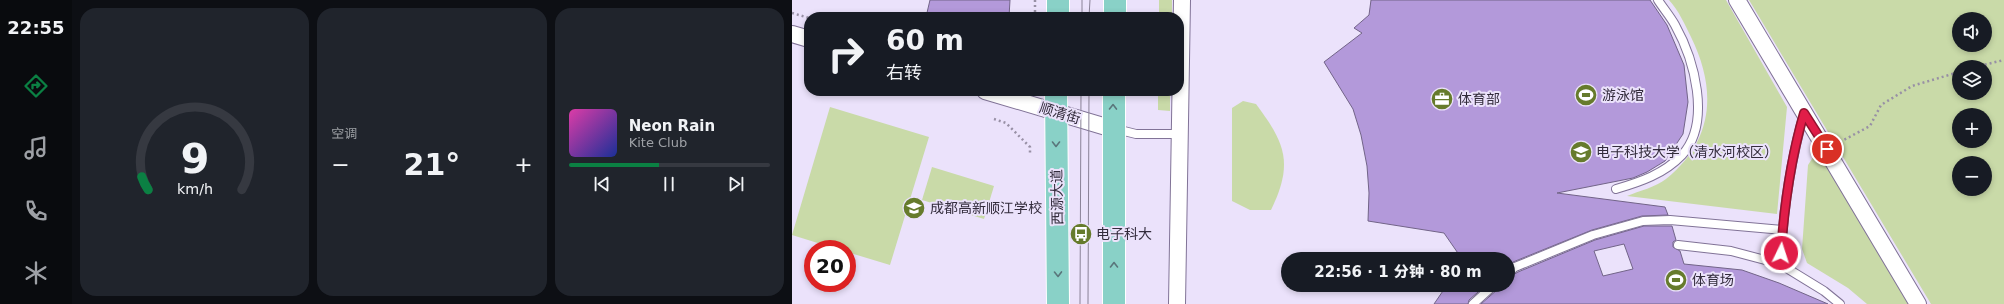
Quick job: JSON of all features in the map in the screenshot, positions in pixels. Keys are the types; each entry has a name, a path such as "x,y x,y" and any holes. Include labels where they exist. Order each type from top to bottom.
{"main road":[{"path":"1058,0 1058,12"},
{"path":"1115,0 1115,12"},
{"path":"1114,96 1114,304"},
{"name":"西源大道","path":"1056,102 1058,304"}],"street":[{"path":"1182,0 1182,12"},
{"path":"1737,0 1918,304"},
{"path":"792,34 804,38"},
{"name":"顺清街","path":"1017,96 1056,102 1113,129"},
{"path":"1177,304 1181,96"}],"lane":[{"path":"1616,189 1644,181 1662,172 1683,154 1696,130 1698,105 1696,81 1686,49 1675,25 1658,0"},
{"path":"1780,264 1782,230 1797,136 1804,113"},
{"path":"1113,129 1136,134 1180,134"},
{"path":"1515,267 1593,235 1643,221 1670,220 1782,230"},
{"path":"1678,245 1731,251 1780,264 1840,304"},
{"path":"1472,304 1486,292"}],"path":[{"path":"1035,0 1035,12"},
{"path":"792,13 804,17"},
{"path":"1992,63 2004,60"},
{"path":"1827,149 1870,126 1882,105 1912,86 1952,74"},
{"path":"994,119 1006,123 1030,147 1030,154"}],"green space":[{"path":"1159,0 1172,0 1172,12 1159,12"},
{"path":"1669,0 1726,0 1787,107 1777,214 1627,196 1662,182 1682,164 1694,148 1702,131 1706,113 1707,95 1705,76 1699,57 1681,17"},
{"path":"1749,0 2004,0 2004,304 1931,304"},
{"path":"1158,96 1170,96 1170,111 1158,110"},
{"path":"1243,101 1256,104 1274,130 1280,142 1284,166 1278,194 1271,210 1250,210 1232,201 1232,108"},
{"path":"830,107 929,137 890,265 856,255 856,240 808,240 792,235"},
{"path":"1819,148 1913,304 1867,304 1848,288 1807,263 1802,249 1808,165"},
{"path":"932,167 994,186 984,219 922,200"}],"building":[{"path":"930,0 1010,0 1009,12 927,12"},
{"path":"1371,0 1650,0 1667,25 1684,65 1688,102 1683,134 1665,161 1647,172 1633,178 1557,193 1665,207 1668,215 1642,216 1592,230 1515,261 1515,252 1457,252 1444,233 1368,221 1369,193 1367,166 1361,135 1353,109 1324,62 1362,33 1354,28 1369,15"},
{"name":"体育场","path":"1644,226 1672,226 1676,240 1673,242 1673,247 1680,251 1684,264 1742,270 1779,283 1828,304 1481,304 1495,292 1515,292 1515,274 1595,240","holes":["1624,244 1633,269 1603,276 1594,251"]},
{"path":"1442,292 1478,292 1469,300 1468,304 1434,304"}],"tram line":[{"path":"1082,0 1082,12"},
{"path":"1089,12 1090,0"},
{"path":"1080,304 1081,96"},
{"path":"1088,304 1089,96"}],"place":[{"name":"游泳馆","path":"1586,95"},
{"name":"体育部","path":"1442,99"},
{"name":"电子科技大学（清水河校区）","path":"1581,152"},
{"name":"成都高新顺江学校","path":"914,208"},
{"name":"电子科大","path":"1081,234"},
{"name":"体育场","path":"1676,280"}],"route":[{"path":"1781,253 1782,230 1797,136 1804,113 1827,149"}]}
